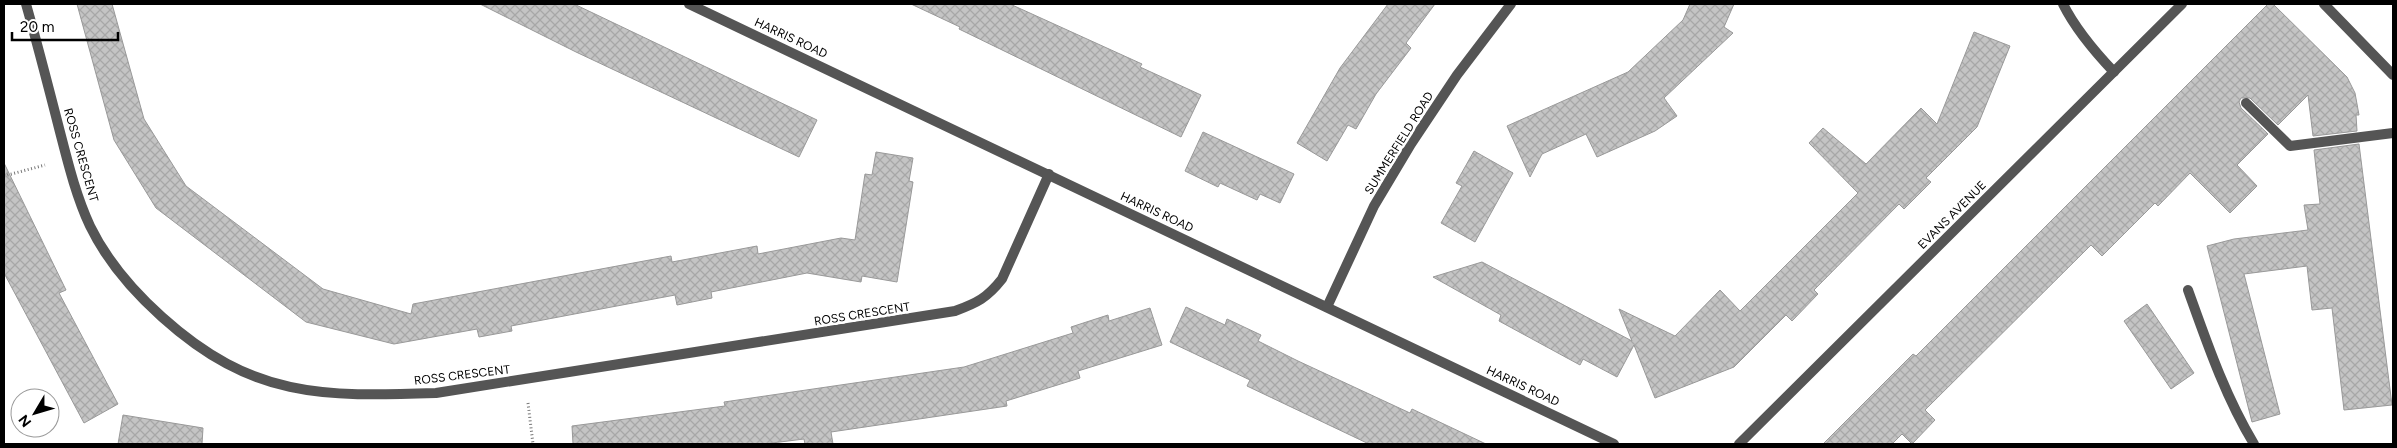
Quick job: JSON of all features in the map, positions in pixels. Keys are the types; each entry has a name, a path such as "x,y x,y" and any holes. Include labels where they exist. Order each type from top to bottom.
{"street":[{"name":"ROSS CRESCENT","path":"26,4 75,187 90,225 106,255 126,282 183,336 218,359 251,377 320,393 370,395 436,393 955,311 979,302 1002,279 1048,174"},
{"name":"HARRIS ROAD","path":"689,4 1614,444"},
{"name":"SUMMERFIELD ROAD","path":"1327,307 1374,206 1406,152 1457,75 1511,4"},
{"path":"2063,4 2071,20 2088,43 2114,72"},
{"name":"EVANS AVENUE","path":"1739,444 2182,4"},
{"path":"2324,4 2393,75"},
{"path":"2246,102 2290,146 2393,133"},
{"path":"2188,290 2214,363 2233,405 2254,444"}],"path":[{"path":"4,176 67,159"},
{"path":"525,380 533,444"}],"building":[{"path":"77,4 112,4 144,119 186,186 323,289 411,314 413,304 671,256 672,262 757,246 758,254 841,238 855,240 865,174 872,175 876,152 913,158 909,181 913,182 897,282 862,276 861,282 807,273 711,292 712,298 677,305 675,295 511,326 512,331 479,337 477,329 394,344 306,322 156,208 114,140"},
{"path":"480,4 574,4 817,120 799,157 576,52"},
{"path":"911,4 1010,4 1142,64 1140,67 1201,95 1181,137"},
{"path":"1388,4 1435,4 1406,43 1411,48 1376,94 1356,129 1348,125 1327,161 1297,143 1340,68"},
{"path":"1690,4 1734,4 1724,27 1733,33 1664,98 1677,116 1655,131 1597,157 1586,134 1542,154 1530,177 1507,126 1628,72 1683,20"},
{"path":"2268,4 2273,4 2347,77 2355,93 2359,115 2356,115 2357,131 2313,136 2308,95 2278,125 2250,98 2241,98 2239,102 2241,108 2268,134 2237,165 2257,186 2230,213 2190,173 2158,206 2155,203 2102,256 2091,245 1925,410 1935,420 1912,444 1902,434 1892,444 1823,444 1913,354 1916,356"},
{"path":"1974,32 2010,46 1977,127 1926,178 1931,182 1904,209 1899,204 1814,290 1818,294 1792,321 1786,315 1734,367 1655,398 1634,345 1617,377 1583,359 1580,365 1499,321 1501,315 1433,277 1482,262 1632,341 1619,309 1675,336 1720,290 1740,311 1858,193 1809,143 1823,128 1866,164 1921,108 1937,124"},
{"path":"1203,132 1294,174 1280,203 1260,194 1257,200 1220,183 1218,187 1185,171"},
{"path":"2359,144 2392,405 2344,410 2332,308 2312,310 2307,266 2244,274 2280,414 2252,422 2207,246 2234,239 2308,230 2304,205 2320,204 2314,150"},
{"path":"1474,151 1513,173 1475,242 1441,223 1462,186 1456,183"},
{"path":"4,163 66,290 59,293 118,404 84,423 4,273"},
{"path":"2147,304 2194,373 2171,389 2124,321"},
{"path":"1186,307 1225,325 1227,319 1261,335 1258,341 1298,361 1410,413 1412,409 1486,444 1369,444 1247,386 1250,380 1170,342"},
{"path":"1150,308 1162,345 1078,371 1080,378 1006,401 1007,406 831,432 833,444 805,444 804,439 764,444 573,444 572,426 725,406 724,402 964,367 1073,333 1071,327 1108,315 1109,321"},
{"path":"123,415 203,428 202,444 118,444"}]}
